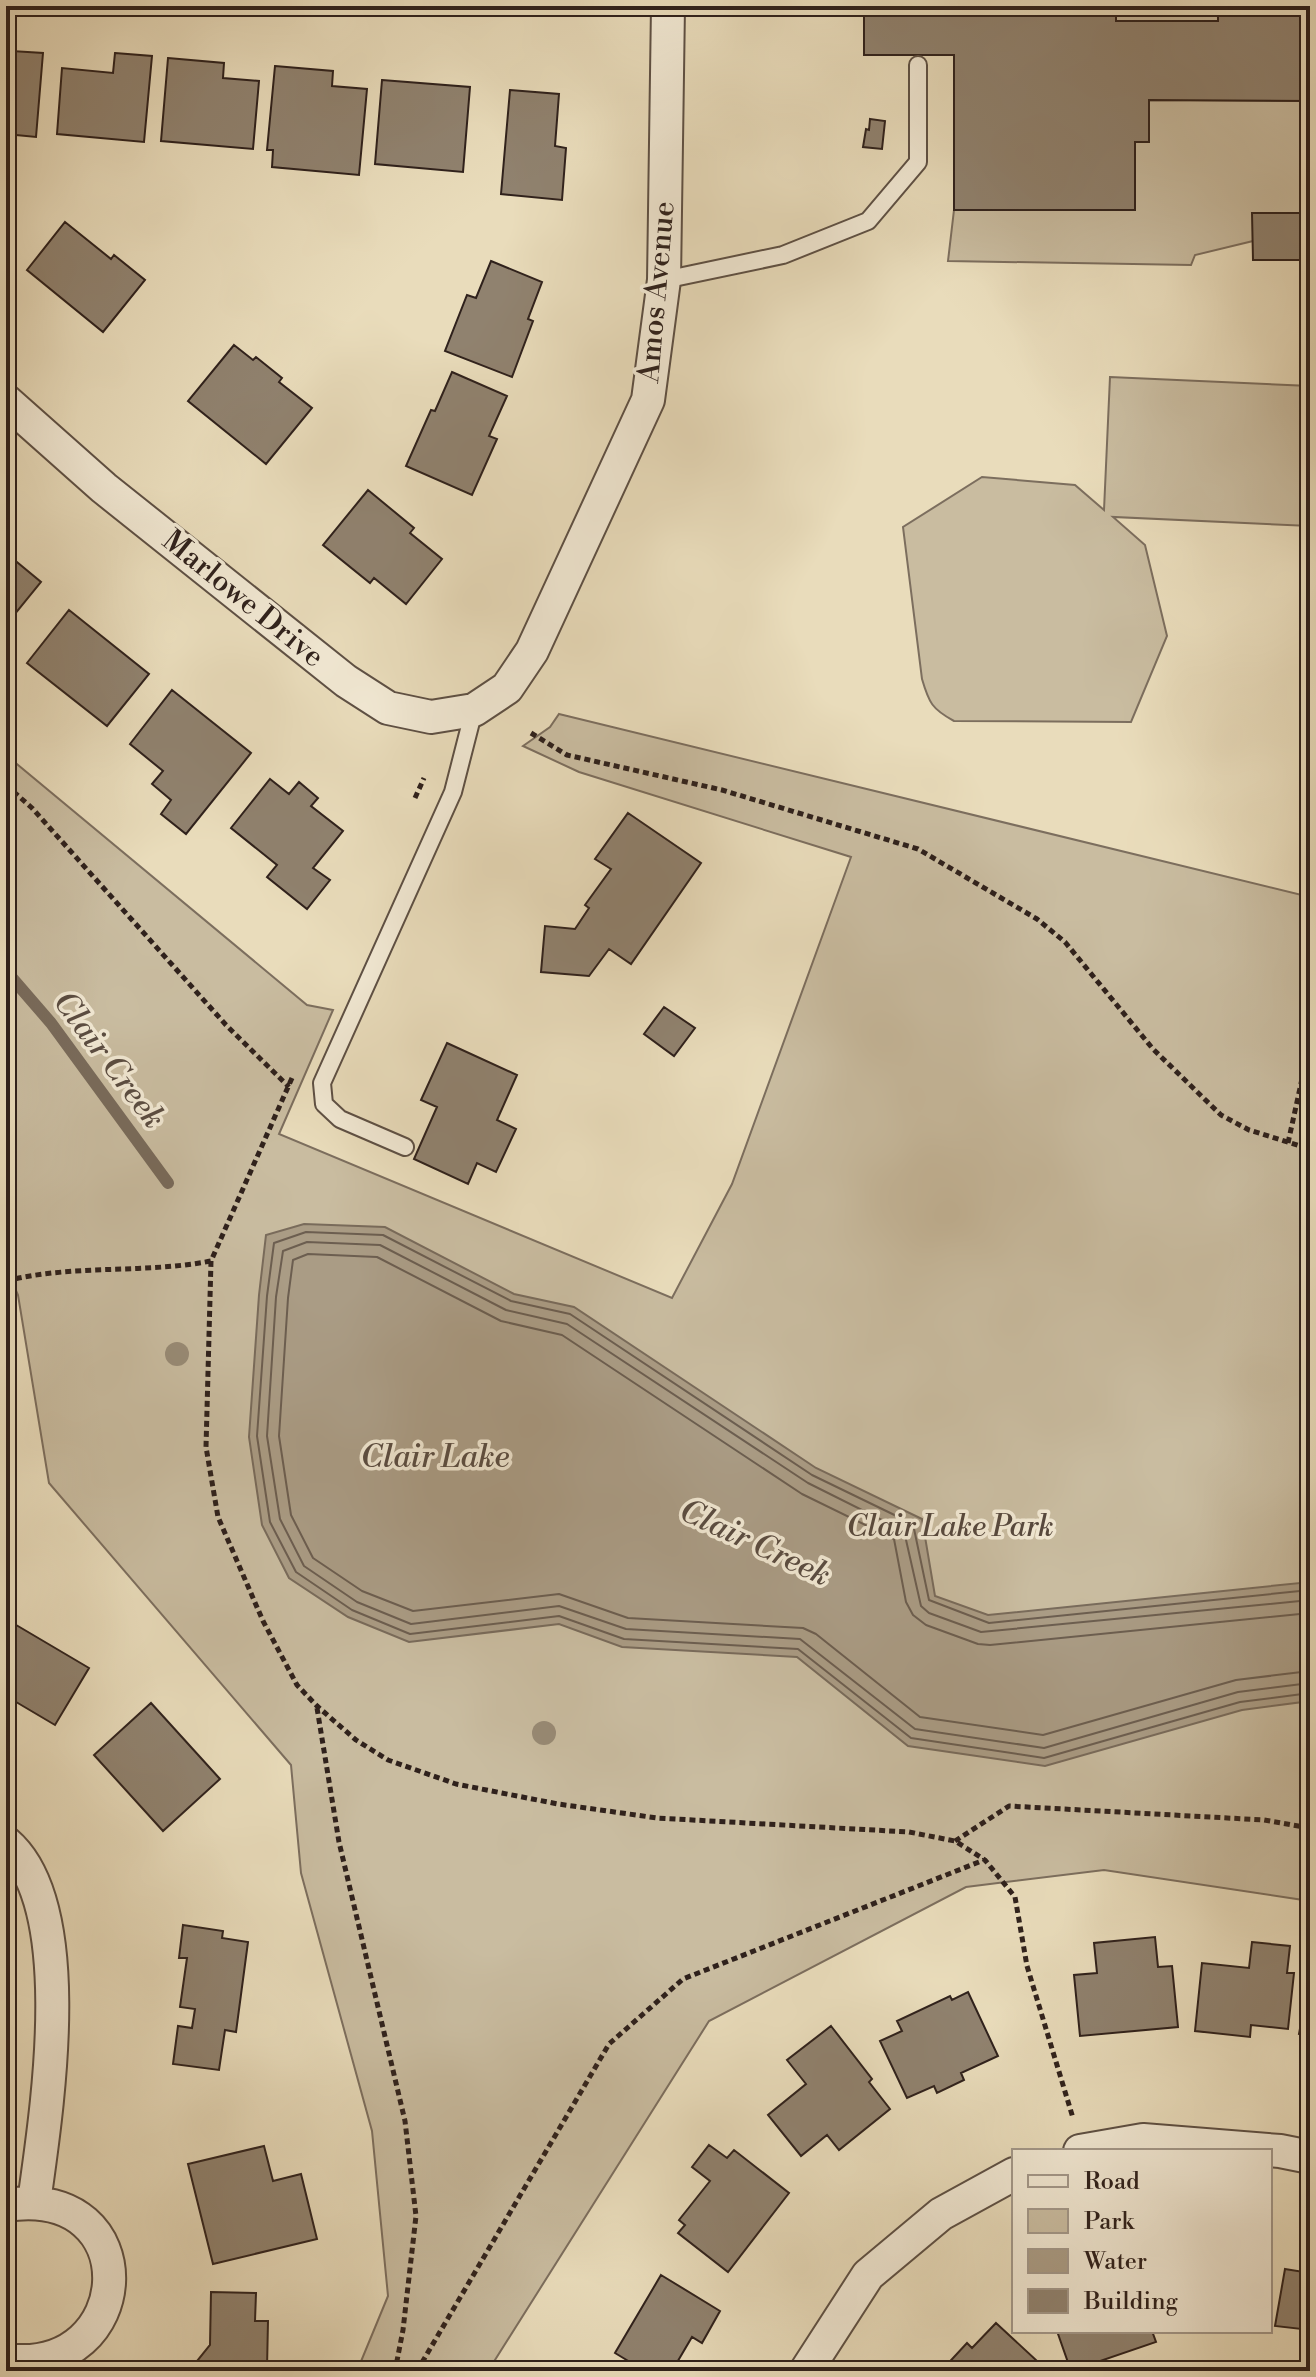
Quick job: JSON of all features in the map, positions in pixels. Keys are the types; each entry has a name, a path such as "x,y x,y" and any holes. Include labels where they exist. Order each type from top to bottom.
{"street":[{"name":"Amos Avenue","path":"507,688 532,651 648,400 664,280 668,6"},
{"name":"Marlowe Drive","path":"6,401 104,488 346,681 388,708 431,717 474,710 507,688"},
{"path":"6,1843 38,1890 47,1928 51,1966 49,2093 20,2203 66,2210 89,2227 99,2239 110,2266 110,2300 99,2326 81,2347 56,2361 36,2364 6,2360"},
{"path":"1088,2149 1143,2140 1255,2149"},
{"path":"1272,2150 1310,2157"},
{"path":"806,2371 868,2275 941,2214 1012,2175"}],"lane":[{"path":"664,280 783,255 868,221 918,162 918,65"},
{"path":"405,1147 340,1119 324,1104 322,1083 453,792 474,710"}],"path":[{"path":"531,733 567,755 722,790 918,849 1037,919 1065,942 1153,1049 1221,1115 1249,1130 1310,1149"},
{"path":"6,785 32,808 226,1025 288,1088"},
{"path":"1288,1143 1309,1047"},
{"path":"6,1281 36,1274 178,1267 211,1261 206,1447 218,1517 263,1621 297,1685 356,1740 388,1760 456,1784 558,1804 657,1818 909,1832 955,1841 985,1860 1015,1897 1027,1966 1082,2149"},
{"path":"317,1706 339,1842 405,2121 416,2216 403,2330 395,2371"},
{"path":"955,1841 1009,1806 1264,1820 1310,1828"},
{"path":"417,2371 609,2044 683,1979 985,1860"}],"green space":[{"path":"1116,6 1218,6 1218,21 1116,21"},
{"path":"1149,100 1310,101 1310,213 1253,241 1195,255 1191,265 948,261 954,210 1135,210 1135,142 1149,142"},
{"path":"1110,377 1310,386 1310,526 1113,517 1145,545 1167,636 1131,722 954,721 932,704 922,679 903,527 982,477 1075,485 1104,510"},
{"name":"Clair Lake Park","path":"559,714 1310,897 1310,1901 1104,1870 966,1887 709,2021 488,2371 357,2371 388,2296 372,2131 301,1873 291,1765 49,1483 18,1295 6,1268 6,755 307,1005 333,1010 279,1134 672,1298 732,1184 851,857 579,772 523,746 550,727"}],"water":[{"name":"Clair Lake","path":"304,1224 385,1227 514,1294 574,1307 816,1468 922,1519 935,1596 988,1615 1310,1582 1310,1701 1242,1710 1045,1766 908,1746 797,1657 622,1647 559,1624 409,1642 348,1617 289,1578 262,1525 249,1437 266,1235"}],"building":[{"path":"864,6 1116,6 1116,21 1218,21 1218,6 1310,6 1310,101 1149,100 1149,142 1135,142 1135,210 954,210 954,55 864,55"},
{"path":"12,51 43,53 36,137 6,134 6,65 10,66"},
{"path":"115,53 152,56 144,142 57,134 62,68 113,73"},
{"path":"168,58 224,63 223,78 259,81 253,149 161,141"},
{"path":"275,66 333,71 332,86 367,89 359,175 272,167 273,150 267,150"},
{"path":"382,80 470,87 463,172 375,164"},
{"path":"510,90 559,94 555,146 566,148 562,200 501,194"},
{"path":"870,119 885,121 882,149 863,147"},
{"path":"1252,213 1310,213 1310,260 1253,260"},
{"path":"65,222 111,259 114,255 145,280 103,332 27,270"},
{"path":"491,261 542,282 528,319 533,321 512,377 445,351 467,295 476,298"},
{"path":"234,345 253,360 256,357 282,378 279,382 312,408 266,464 188,401"},
{"path":"452,372 507,396 489,436 497,439 472,495 406,466"},
{"path":"368,490 414,528 410,533 442,559 406,604 374,578 370,583 323,545"},
{"path":"6,553 41,582 6,625"},
{"path":"69,610 149,674 107,726 27,663"},
{"path":"172,690 251,753 186,834 161,814 171,800 152,784 163,771 130,744"},
{"path":"270,779 289,794 299,782 318,798 311,806 343,831 313,868 330,880 307,909 267,877 277,865 231,828"},
{"path":"628,813 701,863 631,964 609,949 589,976 541,972 545,926 575,929 589,908 585,905 611,869 595,859"},
{"path":"664,1007 695,1028 674,1056 644,1034"},
{"path":"447,1043 517,1075 497,1120 516,1129 496,1172 477,1163 468,1184 414,1159 437,1107 421,1100"},
{"path":"6,1619 89,1668 55,1725 6,1696"},
{"path":"151,1703 220,1779 163,1831 94,1755"},
{"path":"183,1925 223,1931 222,1938 248,1942 236,2032 225,2030 219,2070 173,2064 178,2026 192,2028 195,2009 180,2007 187,1958 179,1958"},
{"path":"1155,1937 1158,1967 1172,1966 1178,2027 1080,2036 1074,1975 1097,1973 1094,1943"},
{"path":"1252,1942 1290,1946 1287,1973 1294,1973 1288,2029 1251,2025 1250,2037 1195,2031 1202,1963 1249,1968"},
{"path":"1310,1981 1310,2036 1299,2034"},
{"path":"968,1992 998,2056 961,2073 964,2080 937,2093 934,2086 907,2098 880,2041 902,2031 897,2021 950,1996 952,2000"},
{"path":"831,2026 872,2079 869,2082 890,2109 839,2150 827,2135 801,2156 768,2115 806,2084 787,2060"},
{"path":"709,2145 727,2158 734,2150 789,2193 728,2272 678,2233 685,2225 679,2220 710,2181 692,2167"},
{"path":"264,2146 273,2181 301,2174 317,2239 213,2264 188,2164"},
{"path":"1285,2269 1310,2273 1310,2330 1275,2326"},
{"path":"661,2275 720,2311 702,2343 692,2337 672,2371 645,2371 615,2353"},
{"path":"211,2292 256,2293 255,2321 268,2321 265,2371 189,2371 210,2345"},
{"path":"996,2323 1036,2360 1026,2371 941,2371 967,2343 972,2348"},
{"path":"1058,2333 1153,2333 1156,2342 1071,2371"}],"waterway":[{"name":"Clair Creek","path":"6,971 51,1023 168,1183"}]}
